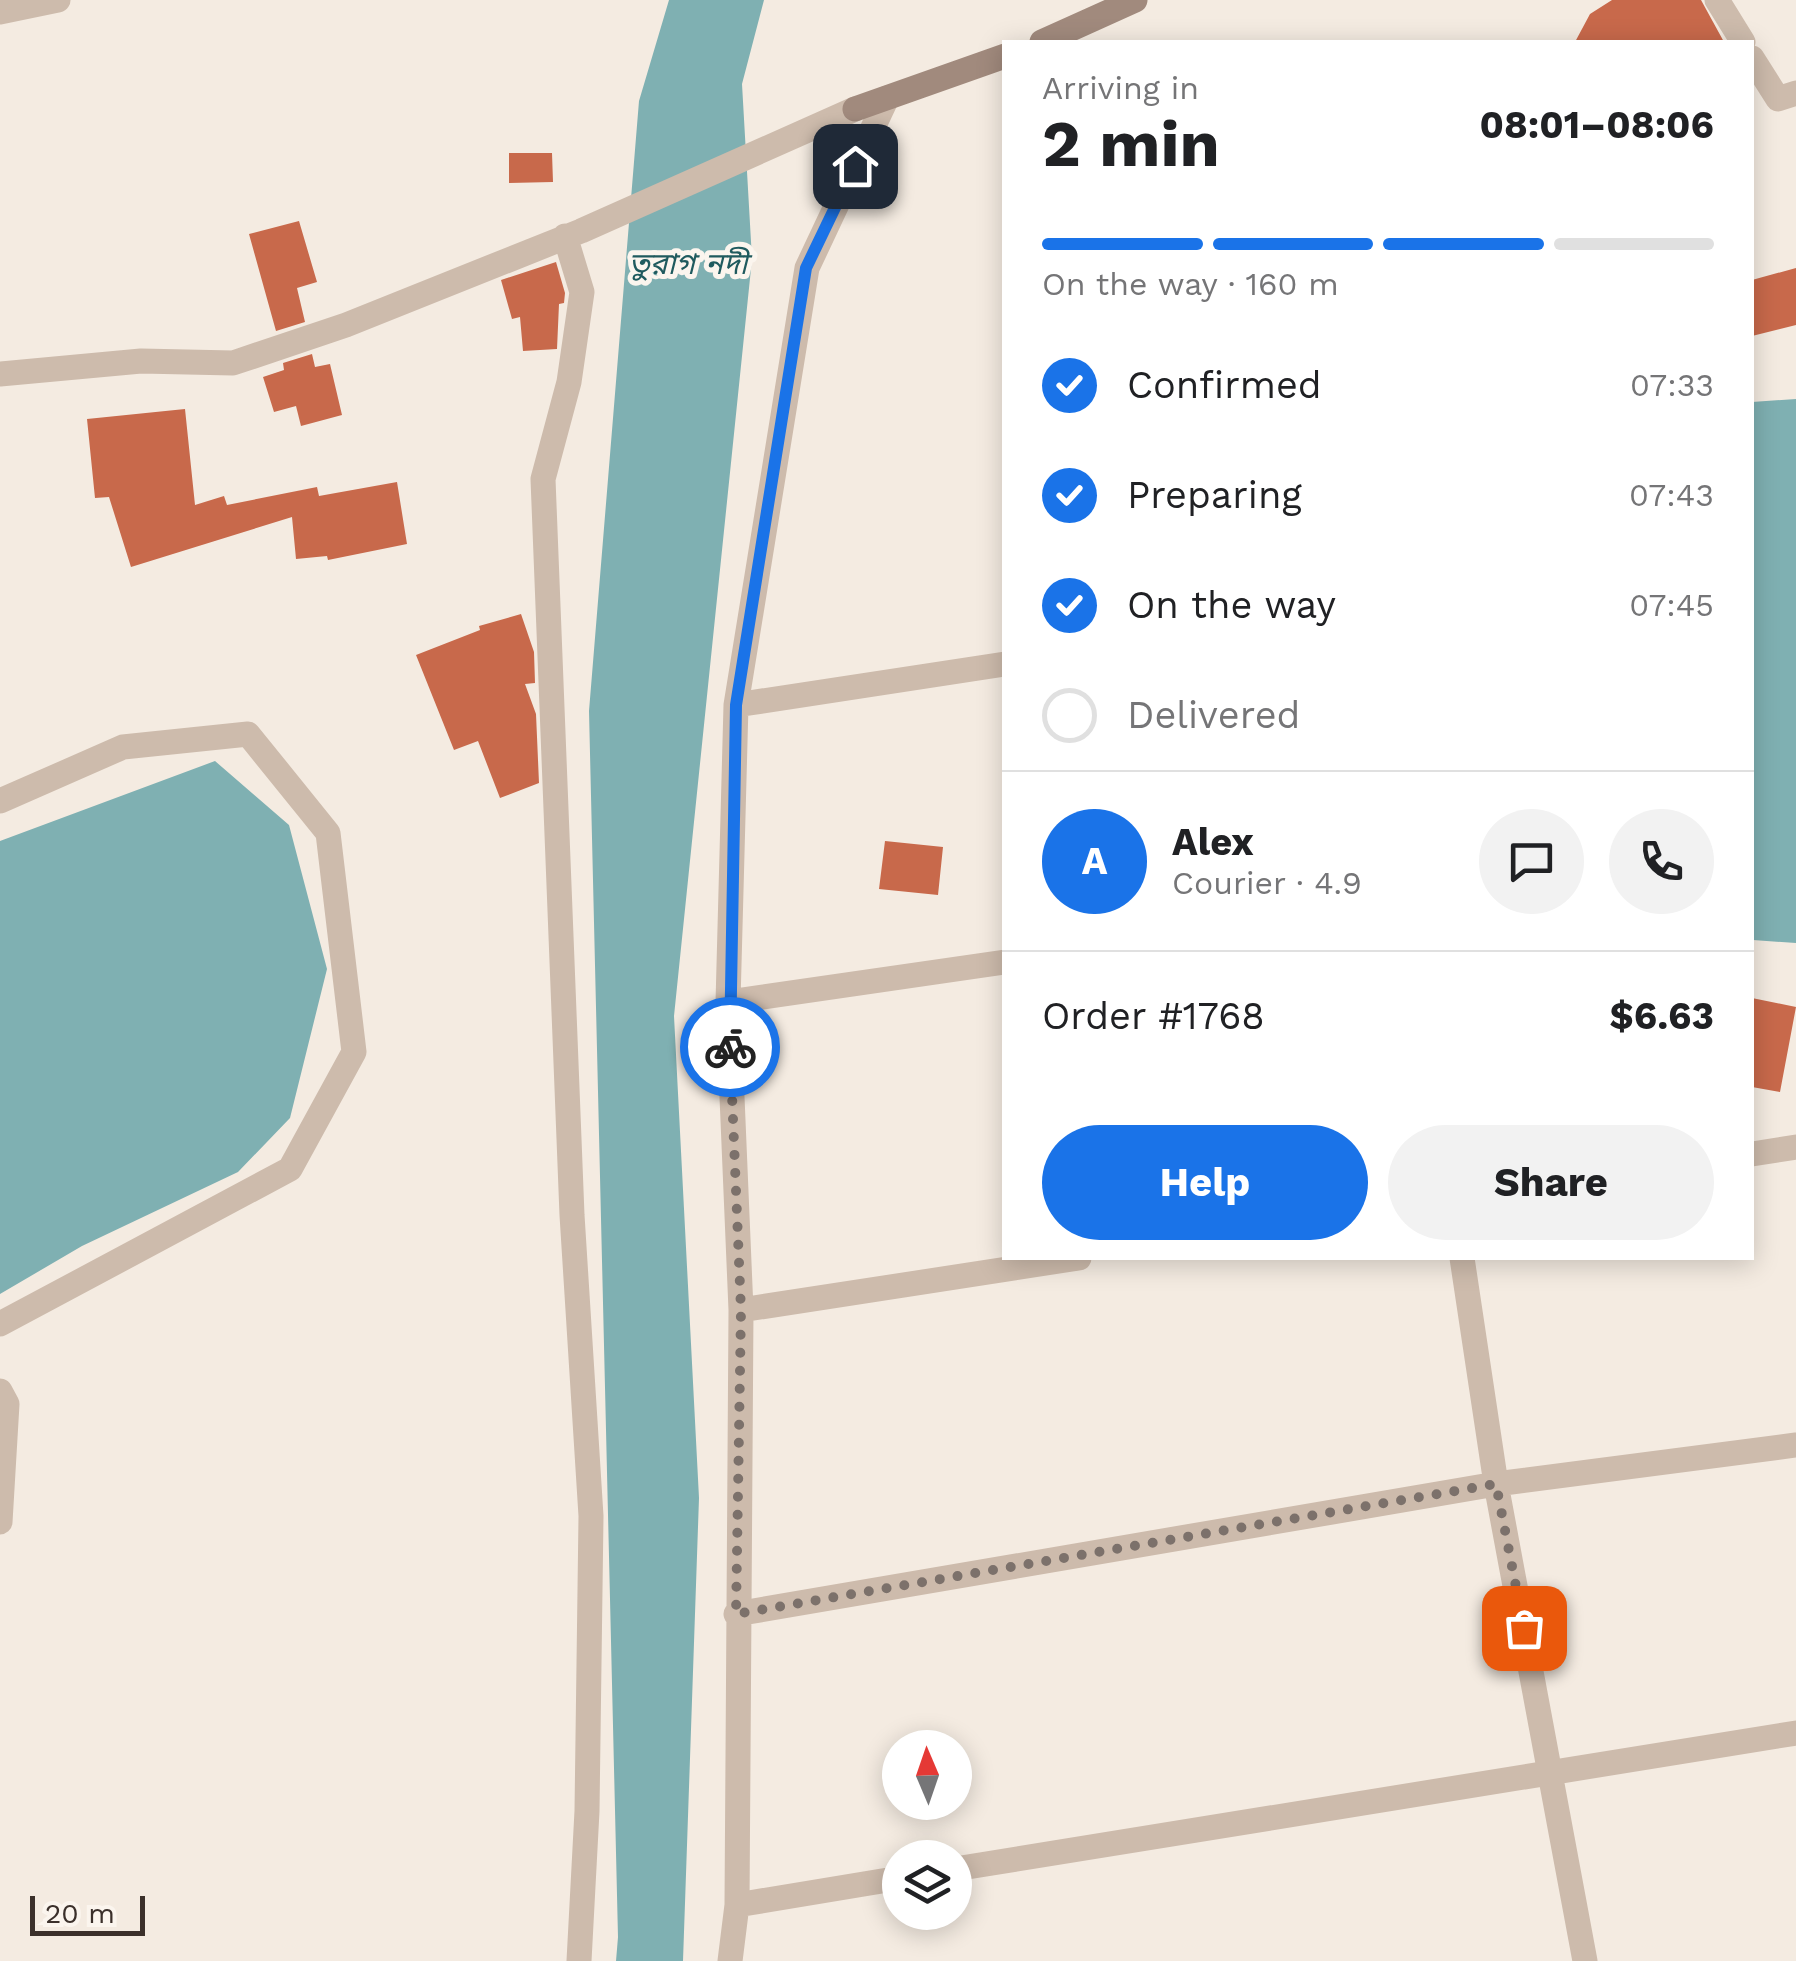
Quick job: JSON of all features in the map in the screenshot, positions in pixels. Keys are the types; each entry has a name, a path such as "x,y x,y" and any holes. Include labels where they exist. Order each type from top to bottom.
{"street":[{"path":"0,12 58,0"},
{"path":"1046,40 1136,0"},
{"path":"1716,0 1742,40"},
{"path":"0,374 141,361 233,362 346,326 573,233 855,109 1002,57"},
{"path":"1754,61 1778,99 1796,94"},
{"path":"730,1961 736,1905 741,1310 728,1002 736,705 806,268 887,98"},
{"path":"573,233 582,292 569,382 543,479 572,1215 591,1516 588,1811 579,1961"},
{"path":"736,705 1002,664"},
{"path":"0,801 123,747 248,734 328,833 354,1052 290,1169 0,1324"},
{"path":"728,1002 1002,962"},
{"path":"1754,1154 1796,1147"},
{"path":"741,1310 1066,1260"},
{"path":"1462,1260 1496,1484 1585,1961"},
{"path":"0,1391 7,1404 0,1522"},
{"path":"736,1614 1496,1484 1796,1445"},
{"path":"972,1867 1796,1733"},
{"path":"736,1905 882,1881"}],"water":[{"name":"তুরাগ নদী","path":"669,0 764,0 742,84 752,259 674,1016 699,1498 683,1961 616,1961 589,711 639,101"},
{"path":"1796,399 1796,943 1754,940 1754,402"},
{"path":"215,761 289,825 327,969 290,1118 238,1172 82,1246 0,1294 0,841"}],"building":[{"path":"1612,0 1701,0 1723,40 1576,40 1590,14"},
{"path":"509,153 552,153 553,182 509,183"},
{"path":"299,221 317,282 297,288 305,322 276,331 249,234"},
{"path":"556,262 565,293 564,303 559,304 557,349 523,351 520,317 512,319 501,280"},
{"path":"1796,268 1796,325 1754,336 1754,279"},
{"path":"312,354 315,367 330,364 342,415 301,426 296,406 274,412 263,377 284,370 283,363"},
{"path":"185,409 195,505 224,496 227,505 317,487 319,496 397,482 407,544 328,560 327,556 296,559 292,517 131,567 109,497 95,498 87,419"},
{"path":"521,614 534,652 535,683 525,684 536,714 539,783 500,798 478,741 454,750 416,655 480,630 479,626"},
{"path":"885,841 943,847 938,895 879,889"},
{"path":"1754,998 1796,1007 1780,1092 1754,1087"}],"way so far":[{"path":"730,1047 741,1310 736,1614 1496,1484 1524,1628"}],"route":[{"path":"730,1047 736,705 806,268 855,166"}]}
